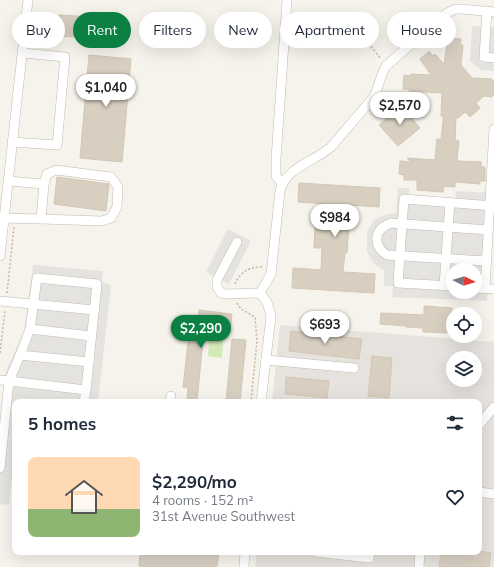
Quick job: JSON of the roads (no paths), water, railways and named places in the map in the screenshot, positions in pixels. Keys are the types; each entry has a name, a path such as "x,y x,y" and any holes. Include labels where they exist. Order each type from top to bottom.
{"street":[{"path":"0,256 4,218 5,186 12,142 28,0"},
{"path":"282,183 276,176 276,159 287,0"},
{"path":"260,293 271,274 282,183 289,174 324,153 341,136 377,92 381,76 386,66 449,12 461,9 490,11 489,40 484,57 494,58"},
{"path":"12,142 57,145 65,57 23,53"},
{"path":"489,288 486,261 488,230 492,206 494,129"},
{"path":"4,218 102,221 111,218 117,207 118,187 111,177 56,170 48,174 44,184 41,219"},
{"path":"5,186 44,184"},
{"path":"446,286 398,283 404,199 492,206"},
{"path":"446,263 450,202"},
{"path":"486,261 387,255 379,248 377,237 381,228 386,224 391,223 488,230"},
{"path":"238,242 217,280 217,287 220,293 260,293"},
{"path":"0,468 4,380 20,355 30,329 37,278 97,284 84,399"},
{"path":"260,293 267,302 271,316 261,399"},
{"path":"3,301 94,310"},
{"path":"30,329 91,336"},
{"path":"20,355 89,362"},
{"path":"266,360 354,368"},
{"path":"4,380 86,390"},
{"path":"482,421 494,407"},
{"path":"482,492 494,494"},
{"path":"244,567 245,555"},
{"path":"342,555 369,558 370,555"},
{"path":"419,567 420,555"}]}
